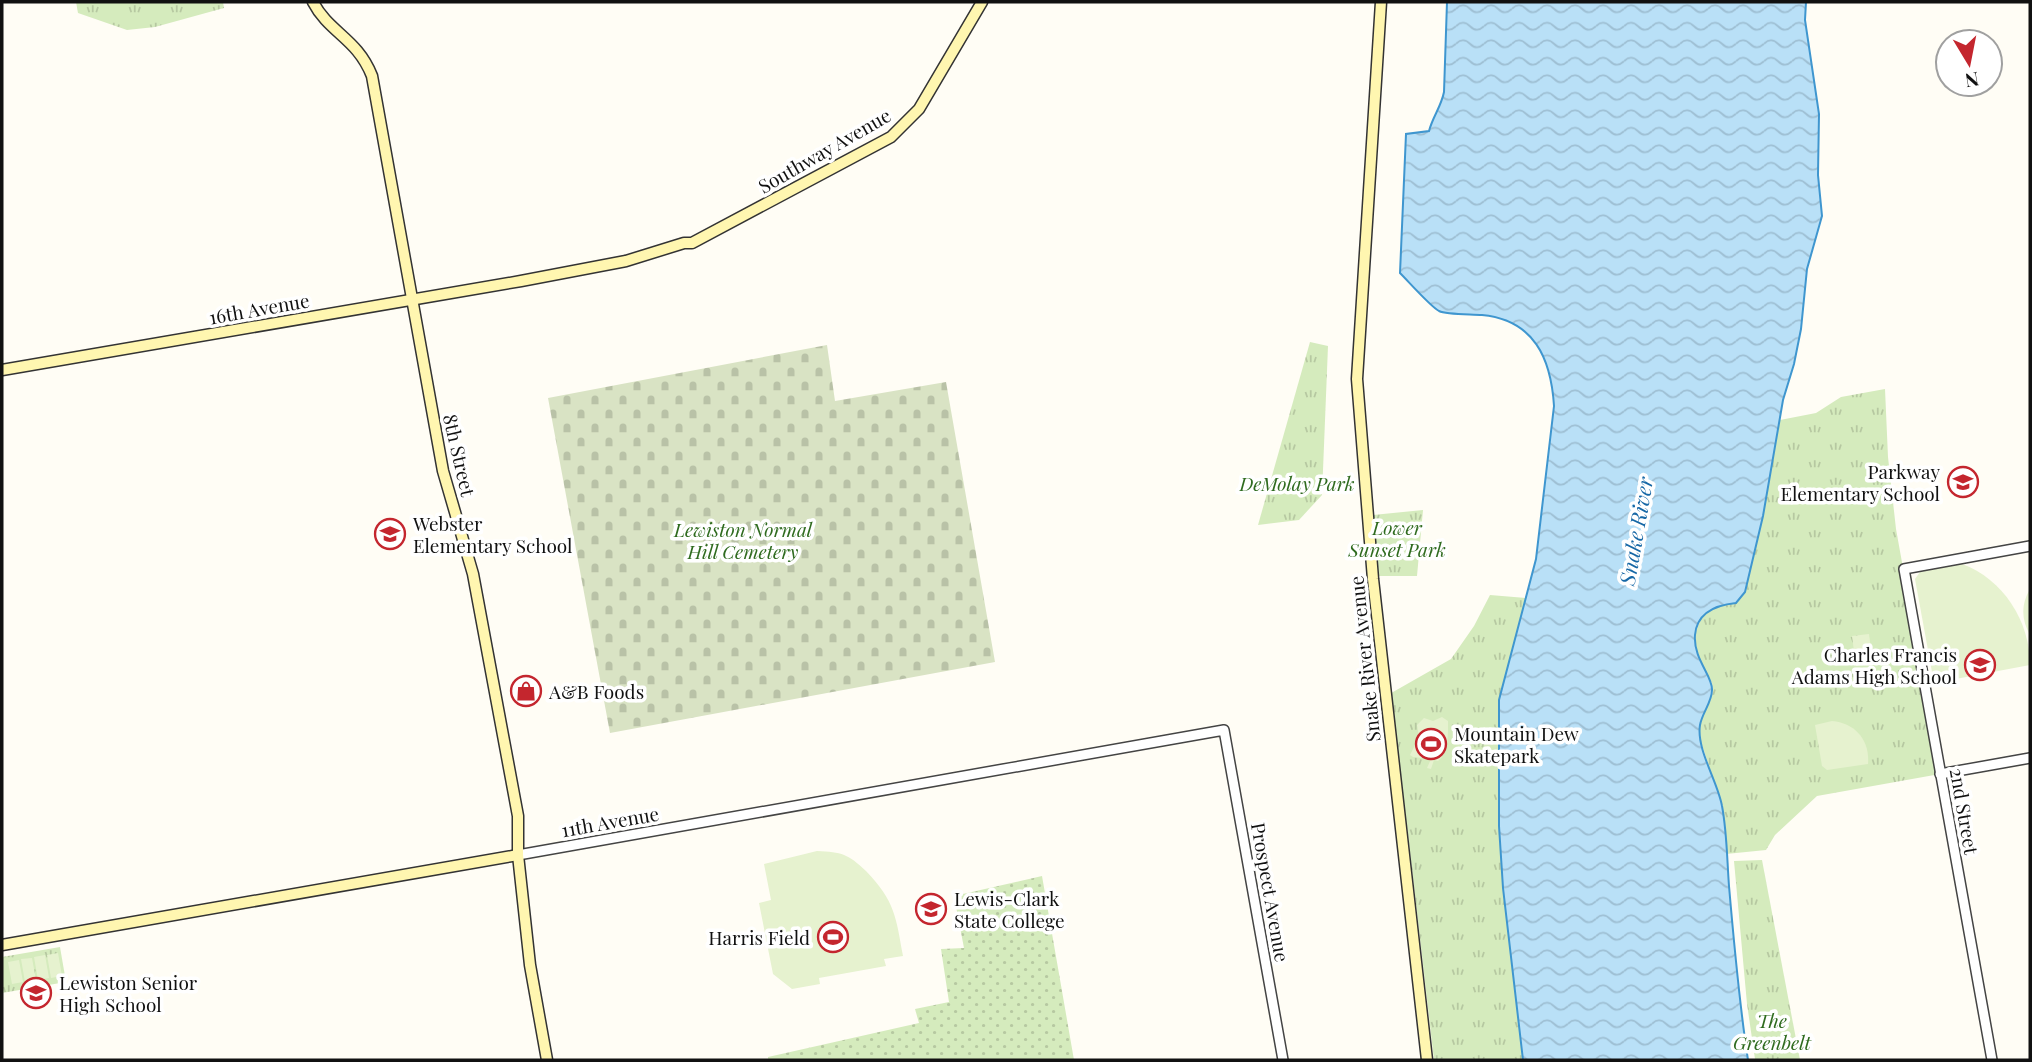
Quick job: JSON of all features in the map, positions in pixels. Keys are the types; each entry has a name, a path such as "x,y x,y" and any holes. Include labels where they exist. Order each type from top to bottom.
{"main road":[{"name":"8th Street","path":"313,2 325,19 358,50 372,76 443,471 473,574 518,816 518,855 530,965 547,1060"},
{"name":"Southway Avenue","path":"521,281 626,261 684,243 891,136 919,109 982,2"},
{"name":"Snake River Avenue","path":"1381,2 1357,379 1373,576 1427,1060"},
{"name":"16th Avenue","path":"2,370 521,281"},
{"name":"11th Avenue","path":"2,946 518,855"}],"street":[{"name":"2nd Street","path":"1992,1060 1903,569 2030,546"},
{"name":"11th Avenue","path":"518,855 1224,730"},
{"name":"Prospect Avenue","path":"1224,730 1283,1060"},
{"path":"1940,774 2030,758"}],"green space":[{"path":"76,2 223,2 224,8 155,27 127,30 78,13"},
{"name":"DeMolay Park","path":"1310,342 1328,346 1322,495 1299,520 1258,525"},
{"name":"Lewiston Normal Hill Cemetery","path":"827,345 835,401 946,382 995,662 610,733 548,398"},
{"path":"1885,389 1888,457 1896,529 1940,774 1817,796 1775,835 1766,850 1726,854 1722,805 1701,742 1699,726 1713,692 1712,683 1696,651 1695,634 1701,619 1711,607 1736,603 1745,592 1763,516 1780,420 1816,413 1841,397"},
{"name":"Lower Sunset Park","path":"1423,510 1417,576 1373,576 1373,515"},
{"path":"1962,564 1990,580 2011,604 2025,633 2030,665 1945,681 1932,672 1915,579 1920,572"},
{"path":"2030,589 2030,635 2023,612"},
{"path":"1490,595 1526,598 1499,700 1503,888 1523,1060 1434,1060 1407,826 1401,826 1386,696 1451,659 1474,626"},
{"path":"1869,634 1873,664 1856,666 1852,636"},
{"name":"Mountain Dew Skatepark","path":"1442,717 1448,721 1446,748 1442,758 1434,760 1431,769 1427,768 1431,759 1410,755 1419,737 1417,725 1424,718 1433,721"},
{"path":"1832,721 1848,725 1859,734 1864,740 1868,764 1827,770 1822,766 1815,725"},
{"name":"Harris Field","path":"817,851 849,857 876,882 893,910 903,956 884,959 886,966 819,978 820,984 792,989 773,974 759,903 771,900 764,864"},
{"name":"The Greenbelt","path":"1762,860 1800,1060 1755,1059 1747,1004 1734,861"},
{"path":"1042,876 1074,1060 768,1060 768,1057 919,1023 915,1009 949,1002 941,949 964,948 954,896"},
{"path":"60,947 66,982 2,993 2,957"},
{"path":"58,953 62,976 51,978 47,955"},
{"path":"45,955 49,978 38,980 34,957"},
{"path":"32,958 36,980 25,982 21,959"},
{"path":"19,960 23,982 12,984 8,962"}],"water":[{"name":"Snake River","path":"1447,2 1806,2 1805,20 1819,114 1818,175 1822,216 1807,269 1801,329 1783,400 1763,516 1745,592 1736,603 1715,608 1704,615 1695,635 1697,652 1711,685 1712,694 1701,721 1700,734 1724,816 1737,973 1748,1060 1523,1060 1503,888 1499,826 1499,700 1536,559 1554,406 1544,357 1527,333 1500,318 1439,311 1400,273 1406,134 1429,131 1443,97"}],"place":[{"name":"Parkway Elementary School","path":"1963,482"},
{"name":"Webster Elementary School","path":"390,534"},
{"name":"Charles Francis Adams High School","path":"1980,665"},
{"name":"A&B Foods","path":"526,691"},
{"name":"Mountain Dew Skatepark","path":"1431,744"},
{"name":"Lewis-Clark State College","path":"931,909"},
{"name":"Harris Field","path":"833,937"},
{"name":"Lewiston Senior High School","path":"36,993"}]}
